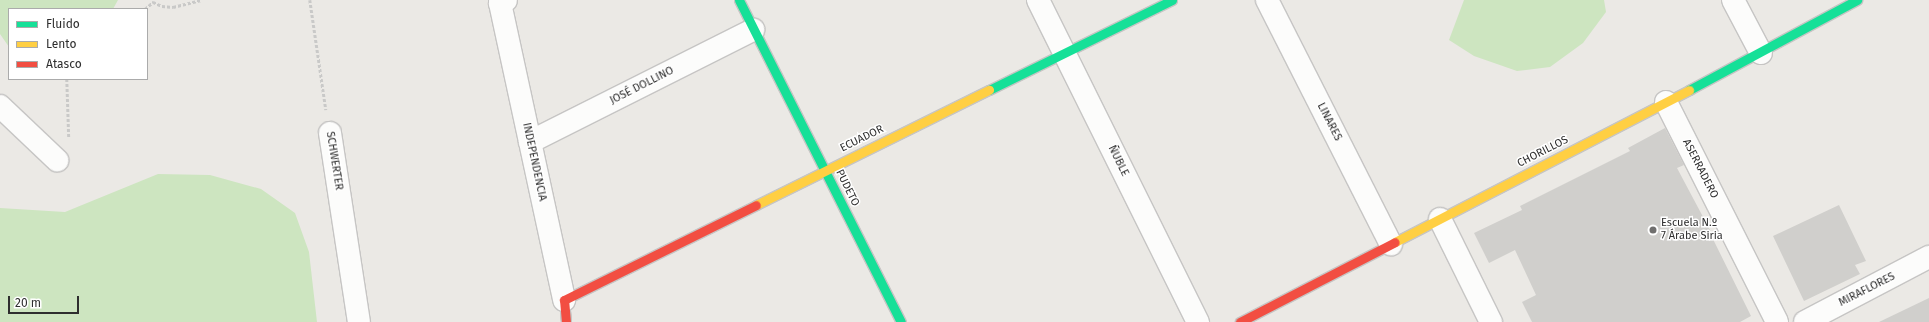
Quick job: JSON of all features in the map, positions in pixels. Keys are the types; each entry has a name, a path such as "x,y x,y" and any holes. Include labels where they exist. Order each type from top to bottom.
{"street":[{"name":"PUDETO","path":"739,0 900,322"},
{"name":"ÑUBLE","path":"1038,0 1198,322"},
{"name":"ECUADOR","path":"564,300 1172,0"},
{"name":"LINARES","path":"1267,0 1391,244"},
{"path":"1733,0 1761,53"},
{"name":"CHORILLOS","path":"1240,322 1761,53 1857,0"},
{"name":"INDEPENDENCIA","path":"503,2 530,142 564,300 566,322"},
{"name":"JOSÉ DOLLINO","path":"530,142 753,30"},
{"name":"ASERRADERO","path":"1666,102 1777,322"},
{"path":"0,106 57,160"},
{"name":"SCHWERTER","path":"330,133 359,322"},
{"path":"1440,219 1491,322"},
{"name":"MIRAFLORES","path":"1804,322 1929,257"}],"path":[{"path":"146,8 153,2 162,6 174,7 201,0"},
{"name":"SCHWERTER","path":"310,0 330,133"},
{"path":"57,160 67,158 70,150 68,80"}],"green space":[{"path":"0,0 118,0 114,8 8,8 8,46 0,34"},
{"path":"1464,0 1604,0 1606,12 1583,43 1550,67 1517,71 1474,56 1449,40"},
{"path":"158,174 210,175 261,189 295,213 309,252 317,322 0,322 0,208 65,212"}],"building":[{"name":"Escuela N.º 7 Árabe Siria","path":"1665,128 1684,165 1677,168 1710,230 1709,231 1751,316 1740,322 1532,322 1522,302 1536,295 1515,250 1489,263 1474,233 1522,210 1520,206 1630,151 1628,148"},
{"path":"1839,205 1866,261 1855,265 1860,274 1804,301 1773,236"},
{"path":"1929,298 1929,322 1879,322"}],"traffic: fast":[{"path":"739,0 901,322"},
{"path":"989,90 1172,0"},
{"path":"1689,90 1857,0"}],"traffic: slow":[{"path":"756,205 989,90"},
{"path":"1395,242 1689,90"}],"traffic: jam":[{"path":"566,322 564,300 756,205"},
{"path":"1240,322 1395,242"}],"place":[{"name":"Escuela N.º 7 Árabe Siria","path":"1653,230"}]}
